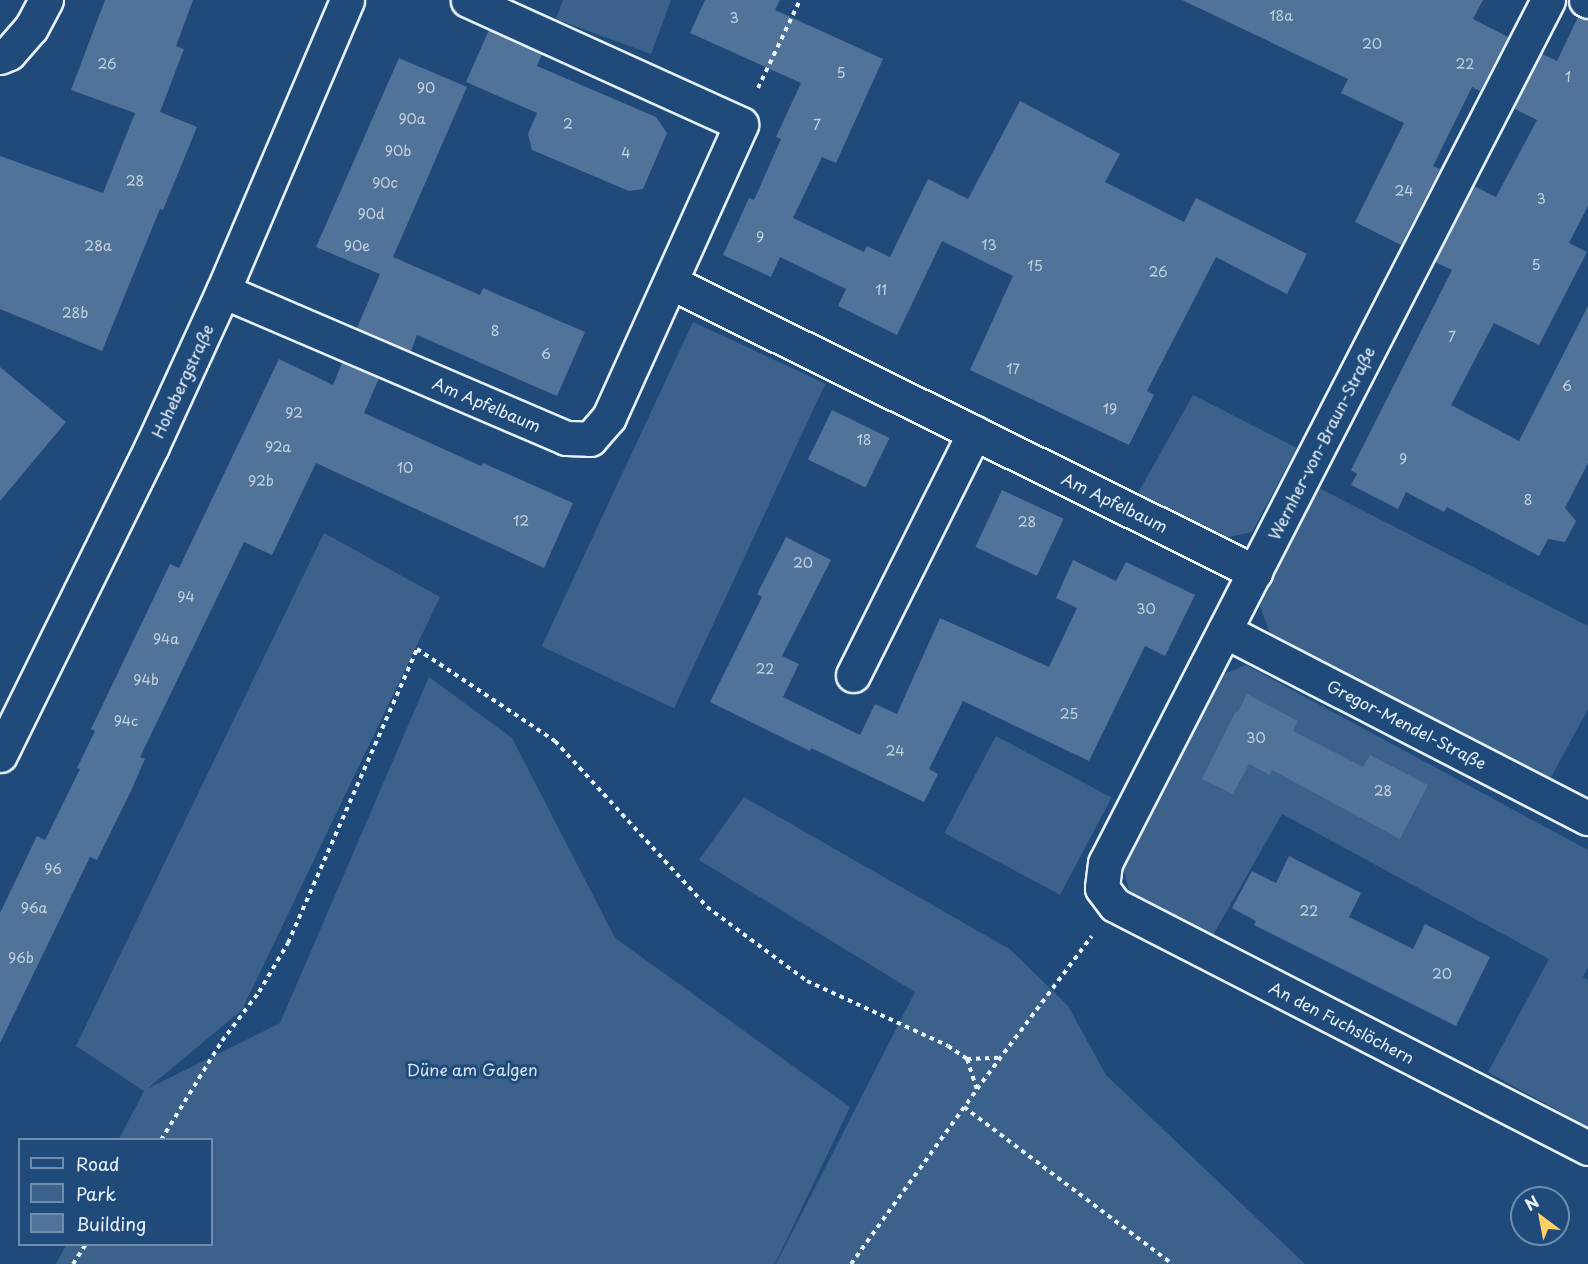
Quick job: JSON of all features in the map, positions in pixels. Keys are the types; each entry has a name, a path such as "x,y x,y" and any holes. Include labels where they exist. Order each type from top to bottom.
{"street":[{"path":"0,57 9,53 31,28 46,0"},
{"name":"Hohebergstraße","path":"0,755 152,446 224,291 347,0"},
{"path":"468,0 741,124"},
{"name":"Wernher-von-Braun-Straße","path":"1109,896 1105,863 1548,0"},
{"name":"Am Apfelbaum","path":"224,291 566,438 590,439 609,417 672,283 741,124"},
{"name":"Am Apfelbaum","path":"672,283 1255,572"},
{"path":"854,675 974,432"},
{"name":"Gregor-Mendel-Straße","path":"1225,631 1588,818"},
{"name":"An den Fuchslöchern","path":"1109,896 1588,1148"}],"path":[{"path":"741,124 800,0"},
{"path":"162,1138 222,1041 259,992 288,943 417,649 555,741 669,867 716,914 807,981 948,1046 968,1059 1000,1058"},
{"path":"851,1264 1000,1058 1109,896"},
{"path":"968,1059 977,1089"},
{"path":"964,1107 1172,1264"},
{"path":"73,1264 85,1246"}],"green space":[{"path":"563,0 671,0 651,54 556,19"},
{"path":"693,322 825,384 674,708 542,646"},
{"path":"1193,395 1297,448 1252,532 1220,539 1138,493"},
{"path":"1317,487 1588,626 1588,709 1549,781 1473,739 1272,639 1260,606"},
{"name":"Düne am Galgen","path":"324,533 440,597 242,1010 147,1089 280,1023 429,677 512,738 615,938 850,1107 775,1264 56,1264 65,1246 213,1246 213,1138 120,1138 144,1091 76,1046"},
{"path":"1246,665 1588,850 1588,968 1583,977 1588,980 1588,1127 1488,1072 1549,959 1282,814 1213,935 1129,891 1122,862 1214,678"},
{"path":"996,736 1112,798 1060,895 944,833"},
{"path":"744,797 1011,950 1068,1006 1106,1075 1305,1264 776,1264 915,992 699,860"}],"building":[{"path":"105,0 193,0 176,46 184,49 160,112 197,127 163,210 160,209 102,351 0,309 0,156 103,193 135,113 71,90"},
{"path":"705,0 780,0 775,10 883,59 836,163 822,157 793,218 864,252 867,246 890,257 928,179 968,199 1020,101 1120,154 1105,182 1184,222 1196,198 1307,254 1287,294 1216,257 1147,391 1154,395 1129,445 970,370 1013,276 942,241 897,335 838,306 846,289 780,257 771,277 723,255 749,198 754,200 781,139 776,137 801,83 690,33"},
{"path":"1182,0 1483,0 1473,19 1508,37 1480,91 1472,87 1433,166 1440,169 1401,245 1355,222 1404,123 1341,93 1348,79"},
{"path":"1578,17 1588,20 1588,206 1569,243 1587,252 1539,345 1494,323 1451,405 1519,441 1588,306 1588,463 1565,508 1576,521 1565,542 1548,539 1539,556 1447,507 1444,512 1406,492 1398,509 1351,485 1357,474 1351,470 1452,270 1435,262 1474,186 1496,197 1537,120 1513,108 1542,54 1557,61"},
{"path":"489,30 542,54 537,66 656,117 667,133 643,189 629,191 532,150 528,134 537,113 466,82"},
{"path":"399,58 467,87 393,257 480,295 483,288 585,332 557,396 417,335 411,351 357,328 380,274 316,247"},
{"path":"279,359 333,385 342,363 379,378 364,413 481,466 483,463 573,503 544,568 316,463 272,555 244,542 140,757 145,759 130,793 97,860 90,857 0,1043 0,913 37,836 45,840 80,769 77,768 95,731 91,729 170,564 179,568"},
{"path":"0,367 66,422 0,501"},
{"path":"832,410 890,438 865,487 808,459"},
{"path":"1002,490 1064,519 1037,576 975,547"},
{"path":"786,537 831,560 782,656 799,664 783,697 860,735 875,704 897,714 940,618 1049,667 1077,608 1056,598 1073,560 1116,581 1126,562 1195,595 1165,656 1145,646 1089,761 963,701 929,769 938,774 924,802 811,748 810,751 710,702 762,597 757,594"},
{"path":"1247,694 1298,721 1293,731 1363,767 1370,755 1428,785 1400,839 1272,770 1270,775 1249,764 1233,794 1202,779"},
{"path":"1289,856 1361,893 1349,917 1413,949 1425,924 1490,957 1456,1026 1254,925 1256,921 1232,908 1252,871 1276,883"}]}
